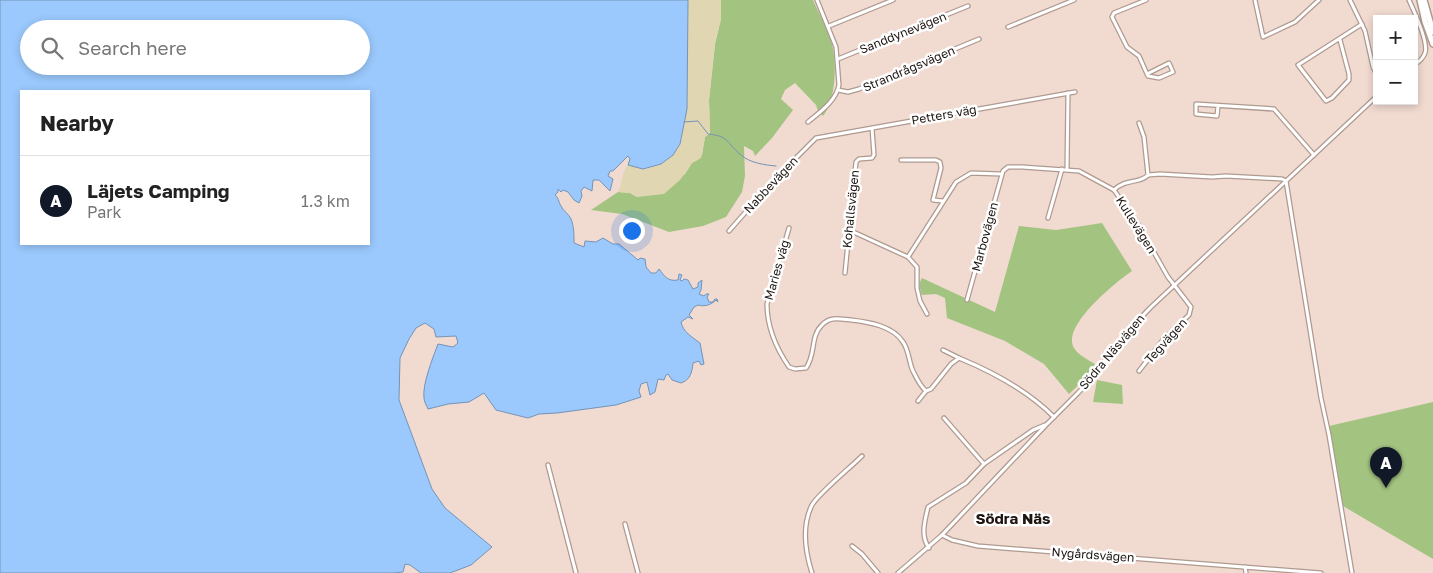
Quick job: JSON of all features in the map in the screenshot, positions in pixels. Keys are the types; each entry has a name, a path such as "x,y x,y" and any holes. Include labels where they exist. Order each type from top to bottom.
{"main road":[{"path":"1420,0 1433,44"},
{"path":"1424,0 1433,32"}],"street":[{"path":"808,122 827,105 838,90 838,59 835,43 817,0"},
{"path":"829,26 893,0"},
{"path":"1008,27 1074,0"},
{"path":"1146,0 1114,13 1112,17 1127,47 1138,56 1147,74 1150,77 1158,78 1173,72 1169,63 1147,74"},
{"path":"1255,0 1263,37 1295,22 1319,0"},
{"path":"1350,0 1362,24 1373,61"},
{"path":"1409,0 1419,23 1426,50 1424,56 1418,61"},
{"name":"Sanddynevägen","path":"838,59 968,6"},
{"path":"1340,40 1349,80 1332,98 1326,101 1298,64 1340,40 1362,24"},
{"name":"Strandrågsvägen","path":"838,90 848,92 860,89 979,39"},
{"name":"Petters väg","path":"814,139 1075,92"},
{"path":"1048,218 1065,169 1068,93"},
{"name":"Södra Näsvägen","path":"898,573 942,535 1094,376 1134,325 1373,100"},
{"path":"1218,106 1217,116 1196,114 1196,104 1274,109 1314,155"},
{"path":"1139,123 1144,136 1148,175"},
{"name":"Kohallsvägen","path":"846,273 856,162 859,159 872,158 874,155 872,128"},
{"name":"Nabbevägen","path":"729,231 772,182 814,139"},
{"path":"901,160 936,160 940,162 941,168 934,200 943,201"},
{"name":"Kullevägen","path":"908,257 953,184 965,176 971,174 1001,174 1005,169 1012,167 1065,169 1087,174 1114,190 1138,224 1174,286"},
{"name":"Marbovägen","path":"967,300 1001,174"},
{"path":"1114,190 1123,183 1143,179 1148,175 1160,174 1212,177 1250,176 1286,181 1321,398 1352,573"},
{"name":"Maries väg","path":"789,228 767,304 772,336 789,367 806,368 810,362 815,336 823,323 831,319 864,322 891,331 903,342 913,370 926,391"},
{"path":"849,230 908,257 917,267 917,288 920,302 928,314"},
{"name":"Tegvägen","path":"1139,371 1163,340 1190,314 1191,307 1174,286"},
{"path":"943,350 1031,396 1054,417"},
{"path":"918,401 958,358"},
{"path":"944,418 984,464"},
{"path":"929,548 925,541 924,528 928,507 966,483 984,464 1033,430 1046,425"},
{"path":"812,573 805,540 807,521 812,504 862,456"},
{"path":"548,465 576,573"},
{"path":"625,524 638,573"},
{"name":"Nygårdsvägen","path":"942,535 952,540 978,546 1321,573"},
{"path":"852,546 862,554 878,573"},
{"path":"1246,567 1246,573"}],"green space":[{"path":"721,0 813,0 830,38 835,61 833,91 823,116 818,111 816,105 795,83 785,90 781,99 793,110 772,138 755,156 753,151 744,146 745,176 742,192 726,217 703,226 669,232 622,214 591,210 618,192 630,193 637,197 649,194 662,194 685,174 692,163 702,155 705,137 710,133 709,100 715,44 721,19"},
{"path":"1102,223 1132,271 1092,305 1075,328 1072,339 1074,348 1096,365 1092,372 1069,394 1044,364 1005,341 947,318 945,298 936,294 922,295 920,284 922,278 995,312 1019,226 1056,230"},
{"path":"1097,380 1122,385 1123,404 1093,402"},
{"path":"1433,402 1433,559 1343,506 1329,426"}],"sand":[{"path":"688,0 721,0 721,19 715,44 709,100 710,131 705,137 701,158 692,163 680,180 664,194 637,197 630,193 618,192 624,171 628,165 647,169 661,164 673,155 680,144 687,109"}],"water":[{"path":"0,0 688,0 687,109 680,144 673,155 661,164 643,169 628,165 630,159 628,156 613,171 610,171 608,176 613,179 610,191 599,180 593,180 592,191 584,187 581,191 582,196 579,203 568,192 563,190 561,192 558,189 555,195 571,219 574,243 584,247 585,241 596,242 603,238 613,244 619,244 638,260 640,258 645,259 646,267 651,273 656,273 659,269 666,278 671,280 678,280 679,274 682,275 680,280 688,280 693,289 698,287 698,283 702,280 699,294 704,296 709,294 707,297 709,302 717,299 718,302 716,300 712,303 707,305 694,307 689,315 693,319 688,317 681,322 686,331 700,343 704,364 701,365 699,361 693,363 690,376 681,383 672,380 668,374 664,380 658,379 655,392 650,395 647,382 641,384 639,391 641,397 616,405 539,414 528,418 496,410 484,393 469,402 448,404 428,409 424,399 424,392 428,371 438,344 453,347 458,343 456,336 436,337 434,329 425,323 416,328 400,358 399,400 432,489 445,508 492,547 471,565 450,573 421,573 410,565 405,564 403,572 0,573"}],"waterway":[{"path":"684,122 698,121 708,134 724,138 745,158 758,163 776,166"}],"place":[{"name":"Läjets Camping","path":"1386,488"}],"district":[{"name":"Södra Näs","path":"1013,519"}]}
